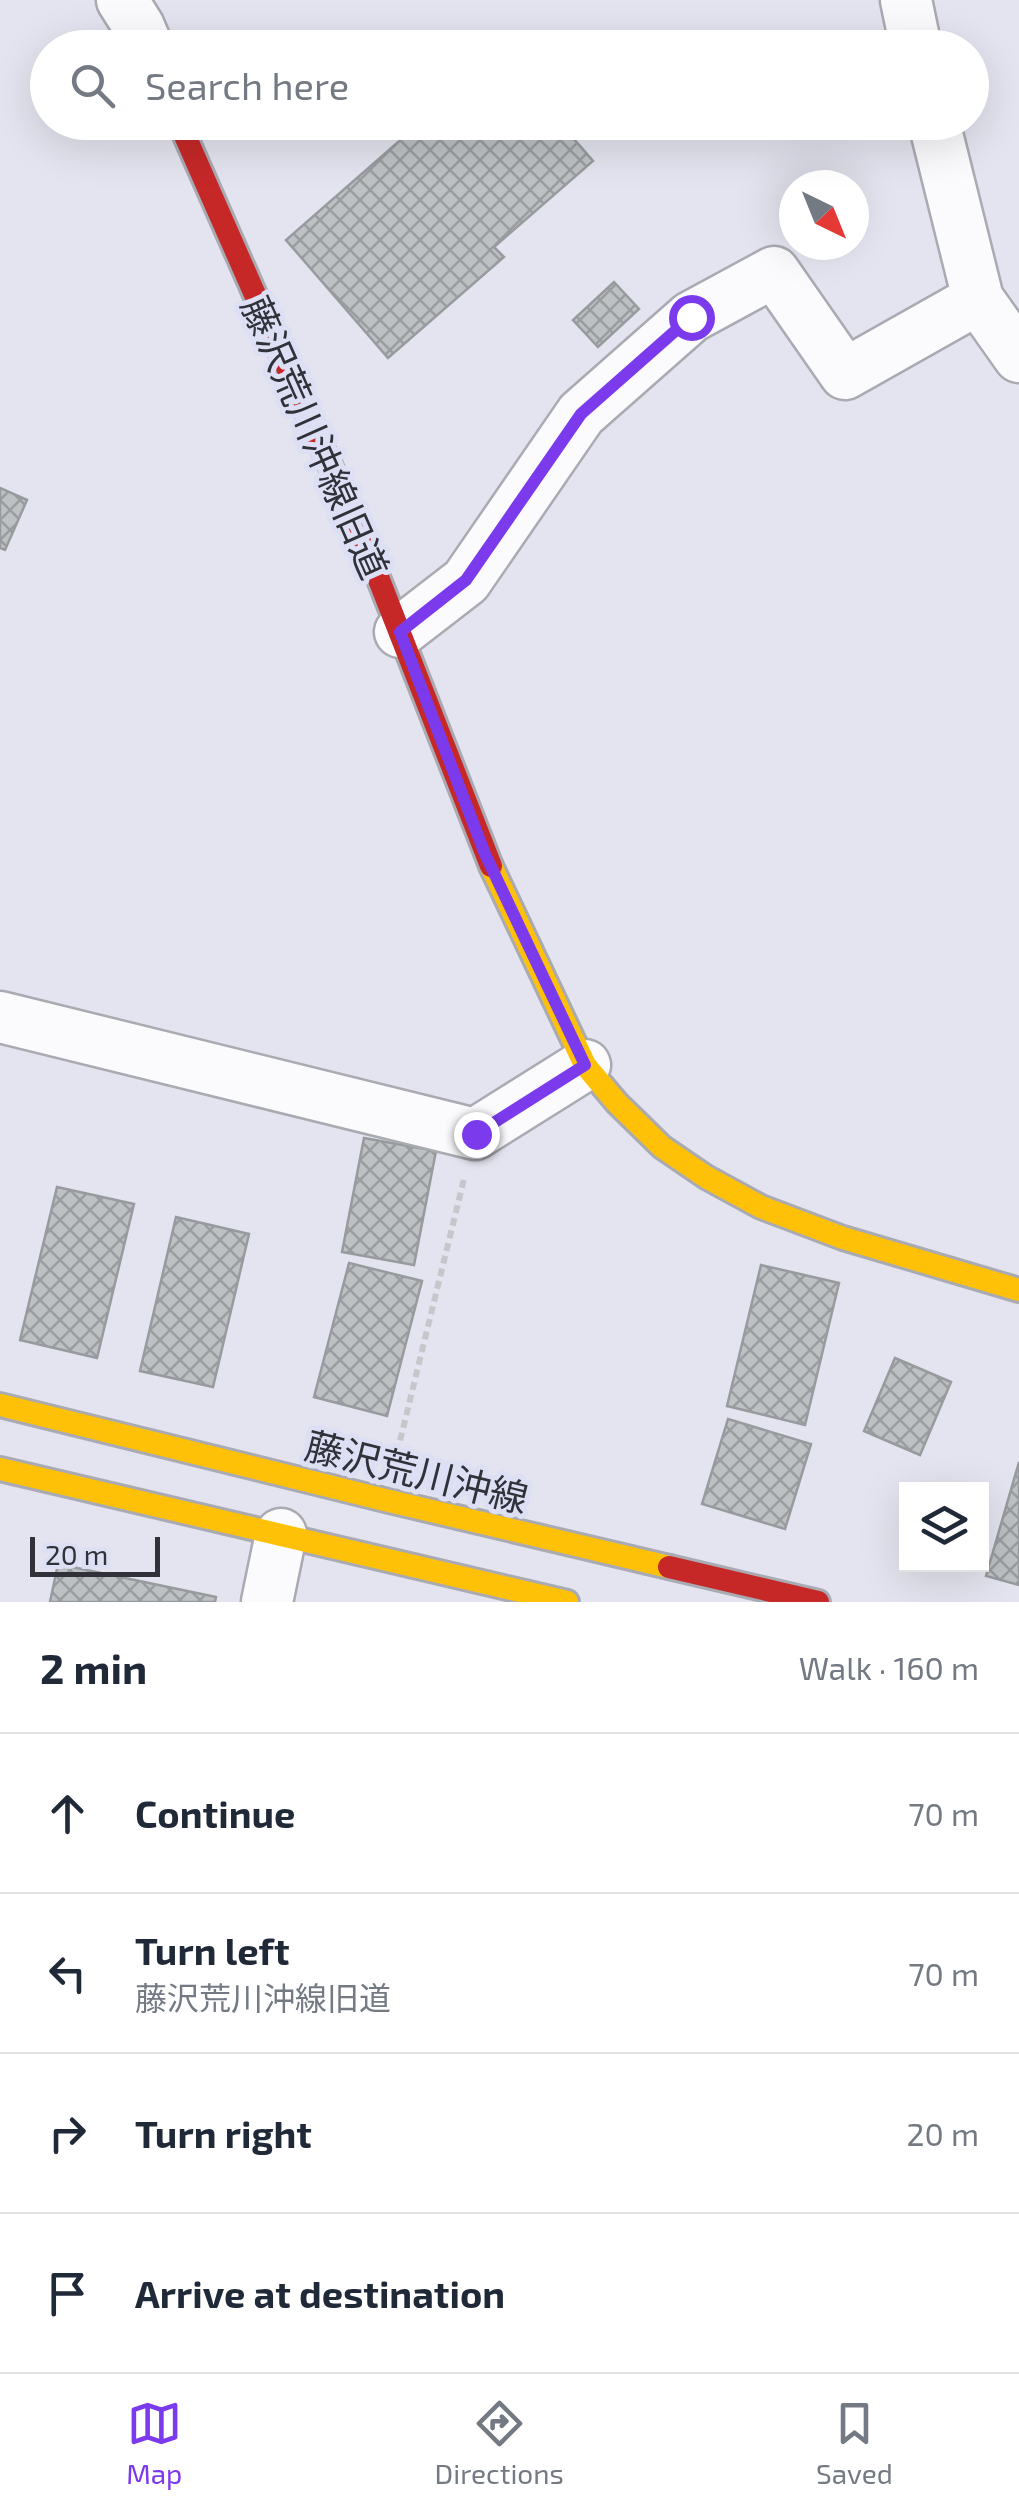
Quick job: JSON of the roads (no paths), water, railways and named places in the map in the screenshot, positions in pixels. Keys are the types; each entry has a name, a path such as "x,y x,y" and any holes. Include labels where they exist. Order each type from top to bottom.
{"street":[{"path":"122,0 141,30"},
{"path":"906,0 912,30"},
{"name":"藤沢荒川沖線旧道","path":"188,140 367,549 485,854 585,1065 662,1147 706,1178 761,1207 843,1238 1019,1290"},
{"path":"938,140 978,299 1019,357"},
{"path":"400,632 466,580 581,414 691,317 774,272 845,374 978,299"},
{"path":"0,1017 476,1134 585,1065"},
{"name":"藤沢荒川沖線","path":"0,1404 818,1602"},
{"path":"0,1469 567,1602"},
{"path":"267,1602 281,1534"}]}
